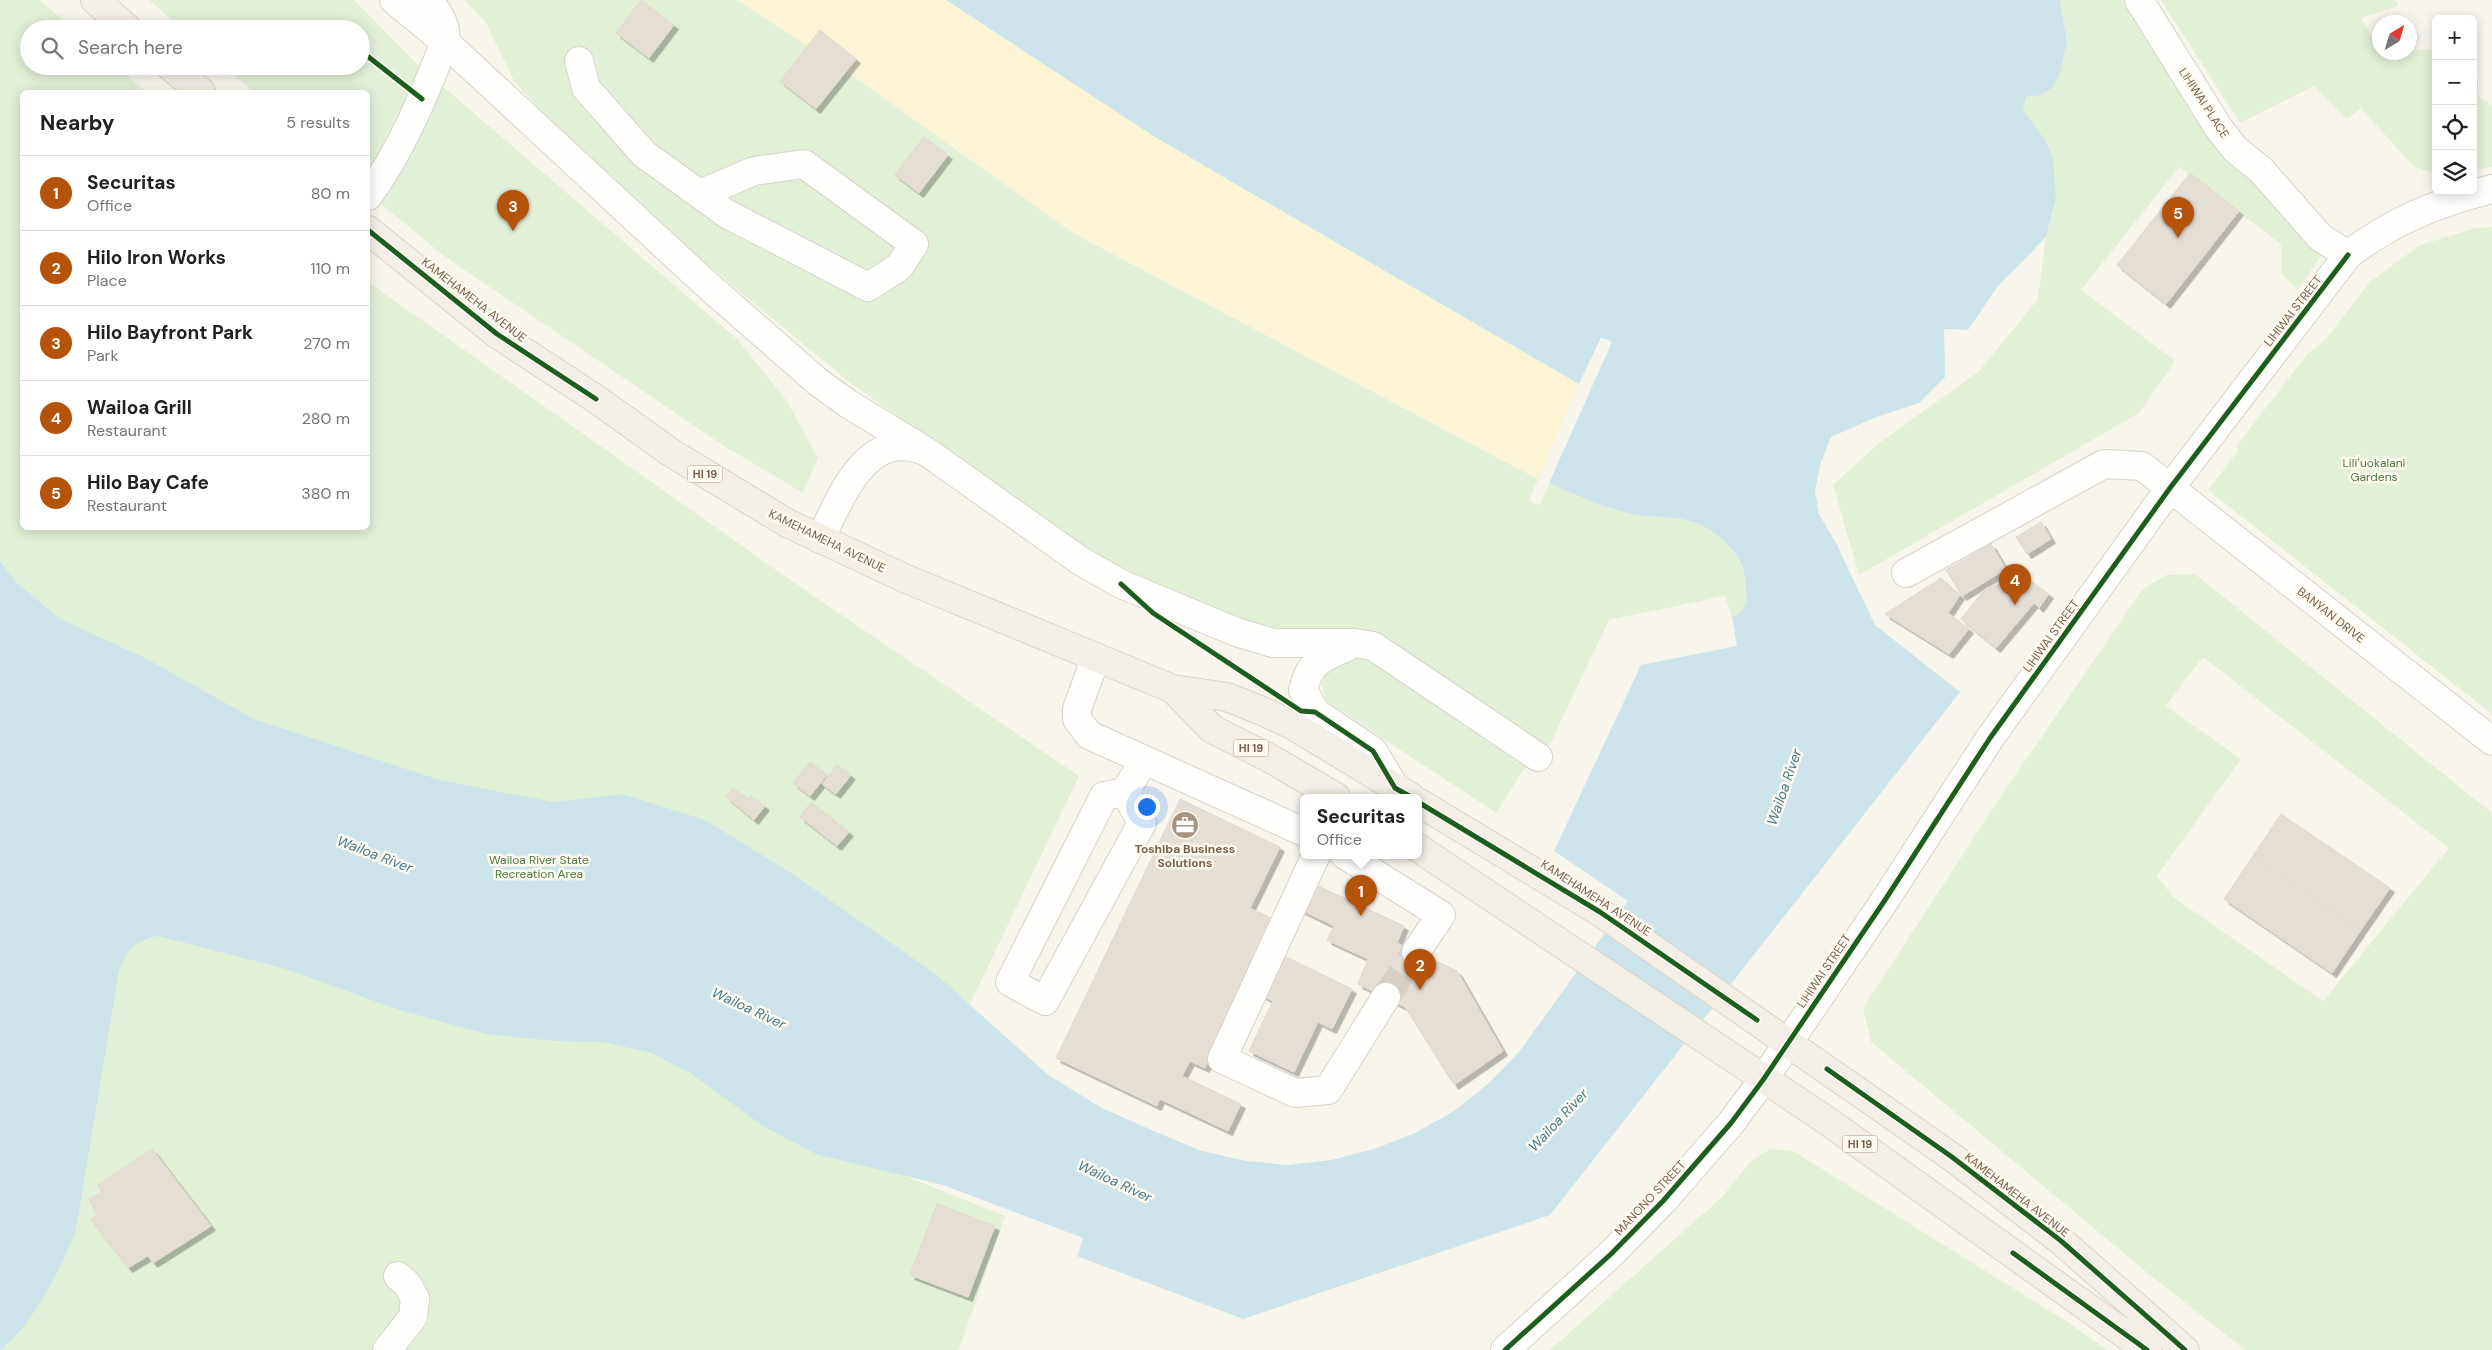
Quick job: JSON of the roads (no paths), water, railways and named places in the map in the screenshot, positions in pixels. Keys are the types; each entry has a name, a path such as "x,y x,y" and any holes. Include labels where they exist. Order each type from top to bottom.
{"main road":[{"path":"95,0 118,20"},
{"path":"181,75 199,90"},
{"name":"KAMEHAMEHA AVENUE","path":"370,232 497,334 596,399 637,430 751,502 820,539 904,578 1173,689 1227,697 1262,711 1292,725 1403,793"},
{"name":"KAMEHAMEHA AVENUE","path":"1173,689 1212,729 1273,760 1331,794"},
{"name":"KAMEHAMEHA AVENUE","path":"1422,804 1600,912 1789,1041 1952,1157 2060,1240 2184,1350"},
{"name":"HI 19","path":"1422,851 1572,949 1763,1080 1826,1120 2147,1350"}],"street":[{"path":"394,0 445,42 705,283 818,382 847,403 930,454 1079,560 1121,584 1236,632 1273,643 1355,643 1373,646 1538,757"},
{"path":"370,193 390,163 422,99 445,42 447,33 437,10 428,0"},
{"name":"LIHIWAI PLACE","path":"2139,0 2218,127 2235,149 2261,170 2320,237 2348,255"},
{"path":"579,61 586,88 644,154 727,214 868,287 899,267 914,244 804,164 754,171 700,194"},
{"name":"LIHIWAI STREET","path":"1789,1041 1990,738 2170,488 2348,255 2373,236 2430,207 2492,189"},
{"path":"820,539 853,476 870,458 885,449 899,446 912,447 930,454"},
{"name":"BANYAN DRIVE","path":"1906,573 2104,464 2142,466 2492,741"},
{"path":"1355,643 1320,659 1307,674 1303,690 1315,712 1374,751 1403,793"},
{"path":"1096,656 1077,709 1077,719 1089,735 1300,830"},
{"path":"1126,792 1144,760"},
{"path":"1126,792 1142,823 1045,1001 1010,982 1104,796 1126,792"},
{"path":"1314,859 1222,1059 1295,1093 1328,1090 1386,998"},
{"path":"1351,859 1441,915 1416,952"},
{"name":"MANONO STREET","path":"1505,1350 1611,1254 1662,1201 1731,1122 1763,1080 1789,1041"},
{"path":"387,1350 413,1317 416,1298 407,1284 398,1276"}],"water":[{"name":"Wailoa River","path":"946,0 2060,0 2067,41 2060,73 2052,88 2041,95 2026,97 2023,110 2046,141 2053,159 2056,198 2046,237 1998,286 1968,330 1944,329 1945,377 1919,403 1876,417 1831,437 1821,462 1815,491 1819,514 1836,543 1875,625 1960,692 1550,1215 1243,1319 1077,1256 1083,1238 943,1185 818,1155 763,1126 690,1073 652,1053 603,1042 554,1041 486,1034 399,1010 286,969 158,936 144,940 133,947 119,971 76,1230 63,1261 45,1295 23,1327 0,1350 0,561 17,583 60,619 143,657 254,719 440,780 553,802 623,794 705,820 791,873 937,975 1047,1074 1100,1107 1156,1132 1202,1151 1246,1161 1287,1165 1331,1160 1374,1149 1415,1133 1454,1111 1489,1083 1519,1052 1628,901 1554,851 1641,665 1737,646 1732,617 1742,610 1746,603 1746,595 1745,576 1741,563 1733,550 1707,528 1699,524 1670,517 1639,515 1620,511 1549,483 1611,341 1601,338 1579,384 1155,137"}],"tunnel":[{"path":"1386,997 1416,952"}],"place":[{"name":"Hilo Bayfront Park","path":"513,231"},
{"name":"Hilo Bay Cafe","path":"2178,238"},
{"name":"Wailoa Grill","path":"2015,605"},
{"name":"Toshiba Business Solutions","path":"1185,825"},
{"name":"Securitas","path":"1361,916"},
{"name":"Hilo Iron Works","path":"1420,990"}],"park label":[{"name":"Liliʻuokalani Gardens","path":"2374,470"},
{"name":"Wailoa River State Recreation Area","path":"539,867"}]}
